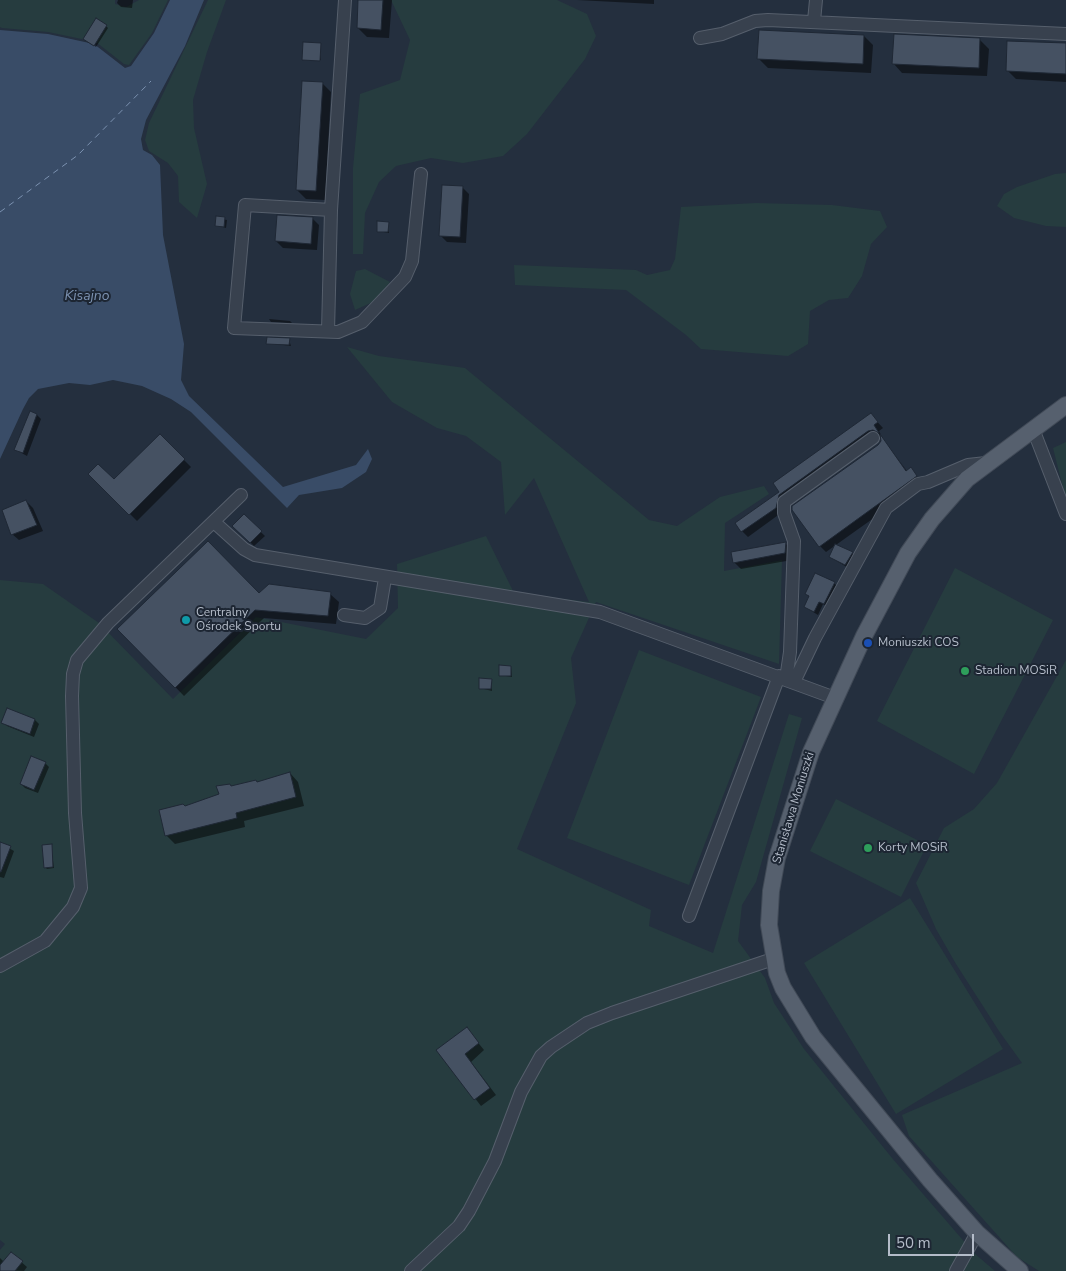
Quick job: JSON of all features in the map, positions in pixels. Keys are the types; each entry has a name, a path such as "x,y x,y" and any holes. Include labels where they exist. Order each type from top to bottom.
{"main road":[{"name":"Stanisława Moniuszki","path":"1020,1271 977,1233 930,1180 813,1037 783,988 773,959 769,925 771,891 778,858 811,752 874,614 908,553 942,506 986,463 1066,405"}],"lane":[{"path":"328,331 331,210 345,0"},
{"path":"814,21 816,0"},
{"path":"700,38 722,34 756,21 814,21 1066,34"},
{"path":"331,210 245,204 234,328 338,332 362,322 405,277 412,261 420,174"},
{"path":"1033,429 1066,514"},
{"path":"786,679 793,603 794,541 784,513 784,502 873,438"},
{"path":"689,916 786,679 815,638 886,508 918,484 928,482 968,465 986,463"},
{"path":"0,966 45,941 72,906 81,888 75,813 72,696 76,660 108,623 241,495"},
{"path":"214,522 244,549 255,555 385,578 600,612 835,698"},
{"path":"344,615 365,618 380,608 385,578"},
{"path":"411,1271 459,1226 469,1211 495,1161 521,1092 541,1056 551,1047 587,1024 612,1013 773,959"},
{"path":"956,1271 977,1233"}],"green space":[{"path":"0,0 115,0 115,4 126,7 139,0 168,0 152,33 129,65 124,64 96,42 48,32 0,27"},
{"path":"208,0 226,0 207,52 193,100 194,128 207,184 197,218 179,202 178,176 168,163 149,151 145,140 149,123"},
{"path":"391,0 557,0 587,14 596,36 585,59 527,134 503,156 463,163 431,158 396,166 379,182 365,213 363,254 353,254 353,168 360,94 400,80 410,40"},
{"path":"1066,173 1066,227 1046,226 1014,218 997,206 1004,194 1017,187 1055,174"},
{"path":"756,203 832,205 880,211 887,227 871,244 862,276 848,298 829,300 810,311 808,344 788,356 701,349 686,335 626,290 515,285 514,265 636,270 647,275 670,270 675,259 681,207"},
{"path":"365,269 390,282 375,301 355,310 350,294 356,271"},
{"path":"347,347 379,356 465,368 649,520 677,526 720,497 764,486 769,494 725,523 724,571 782,560 779,664 596,602 571,658 576,703 517,849 651,910 649,926 713,953 789,714 802,718 756,882 742,905 738,941 765,978 774,1003 804,1049 892,1158 974,1253 995,1271 0,1271 0,1250 5,1244 0,1240 0,580 43,584 99,623 173,699 256,617 366,639 398,608 397,564 486,536 514,593 589,602 534,478 505,515 501,462 466,436 437,428 392,402"},
{"path":"1066,442 1066,500 1053,448"},
{"name":"Stadion MOSiR","path":"955,568 1053,620 974,774 877,721"},
{"path":"639,650 761,697 689,885 567,838"},
{"path":"1066,660 1066,1271 1039,1271 1017,1257 909,1136 902,1115 1022,1063 956,964 936,929 916,883 944,828 974,809 997,783"},
{"name":"Korty MOSiR","path":"836,799 927,845 901,897 810,851"},
{"path":"910,898 1003,1049 896,1114 804,963"}],"water":[{"name":"Kisajno","path":"170,0 204,0 185,46 146,120 141,139 143,150 152,155 160,165 163,235 184,344 181,380 189,396 283,487 356,465 368,449 372,459 366,472 342,488 299,495 287,508 191,412 171,399 142,386 113,380 90,385 69,383 38,389 29,398 23,409 0,459 0,30 48,34 94,44 125,68 131,66 154,33"}],"building":[{"path":"358,0 383,0 381,30 357,28"},
{"path":"96,18 107,25 94,46 83,39"},
{"path":"759,30 864,35 863,64 757,59"},
{"path":"894,34 980,38 979,68 892,64"},
{"path":"1007,41 1066,43 1066,74 1006,71"},
{"path":"303,42 321,43 320,61 302,60"},
{"path":"302,81 323,82 316,191 296,190"},
{"path":"442,185 463,186 460,237 439,236"},
{"path":"277,215 313,217 311,244 275,241"},
{"path":"216,216 225,217 224,227 215,226"},
{"path":"377,221 389,222 388,232 377,232"},
{"path":"267,337 290,338 289,345 266,344"},
{"path":"30,411 37,414 23,453 14,450"},
{"path":"871,413 878,422 874,425 879,433 873,430 868,431 779,495 776,508 741,532 735,523 779,492 773,483"},
{"path":"160,434 185,459 129,515 88,474 98,464 114,479"},
{"path":"880,434 906,471 911,467 917,476 819,547 792,510 792,506 878,445 881,441"},
{"path":"26,500 37,525 11,535 2,510"},
{"path":"244,514 262,531 250,543 232,526"},
{"name":"Centralny Ośrodek Sportu","path":"208,541 259,593 269,584 331,592 328,616 255,610 175,688 117,629"},
{"path":"786,542 785,553 733,563 731,552"},
{"path":"835,544 853,552 845,565 829,557"},
{"path":"815,573 835,582 824,604 819,602 814,612 804,607 809,596 805,594"},
{"path":"499,665 511,666 511,676 499,676"},
{"path":"479,678 492,679 491,689 479,689"},
{"path":"7,708 35,719 30,734 1,723"},
{"path":"31,756 46,762 34,790 20,784"},
{"path":"290,772 296,797 236,813 237,818 165,836 159,810 183,804 185,806 219,794 216,786 230,784 231,786 256,780 257,782"},
{"path":"0,842 11,846 1,872 0,872"},
{"path":"52,844 53,867 44,868 42,845"},
{"path":"467,1027 479,1043 465,1054 490,1088 474,1100 436,1050"},
{"path":"11,1252 23,1261 15,1271 0,1271 0,1265"}],"ferry route":[{"path":"0,212 78,155 151,81"}],"place":[{"name":"Centralny Ośrodek Sportu","path":"186,620"},
{"name":"Moniuszki COS","path":"868,643"},
{"name":"Stadion MOSiR","path":"965,671"},
{"name":"Korty MOSiR","path":"868,848"}]}
